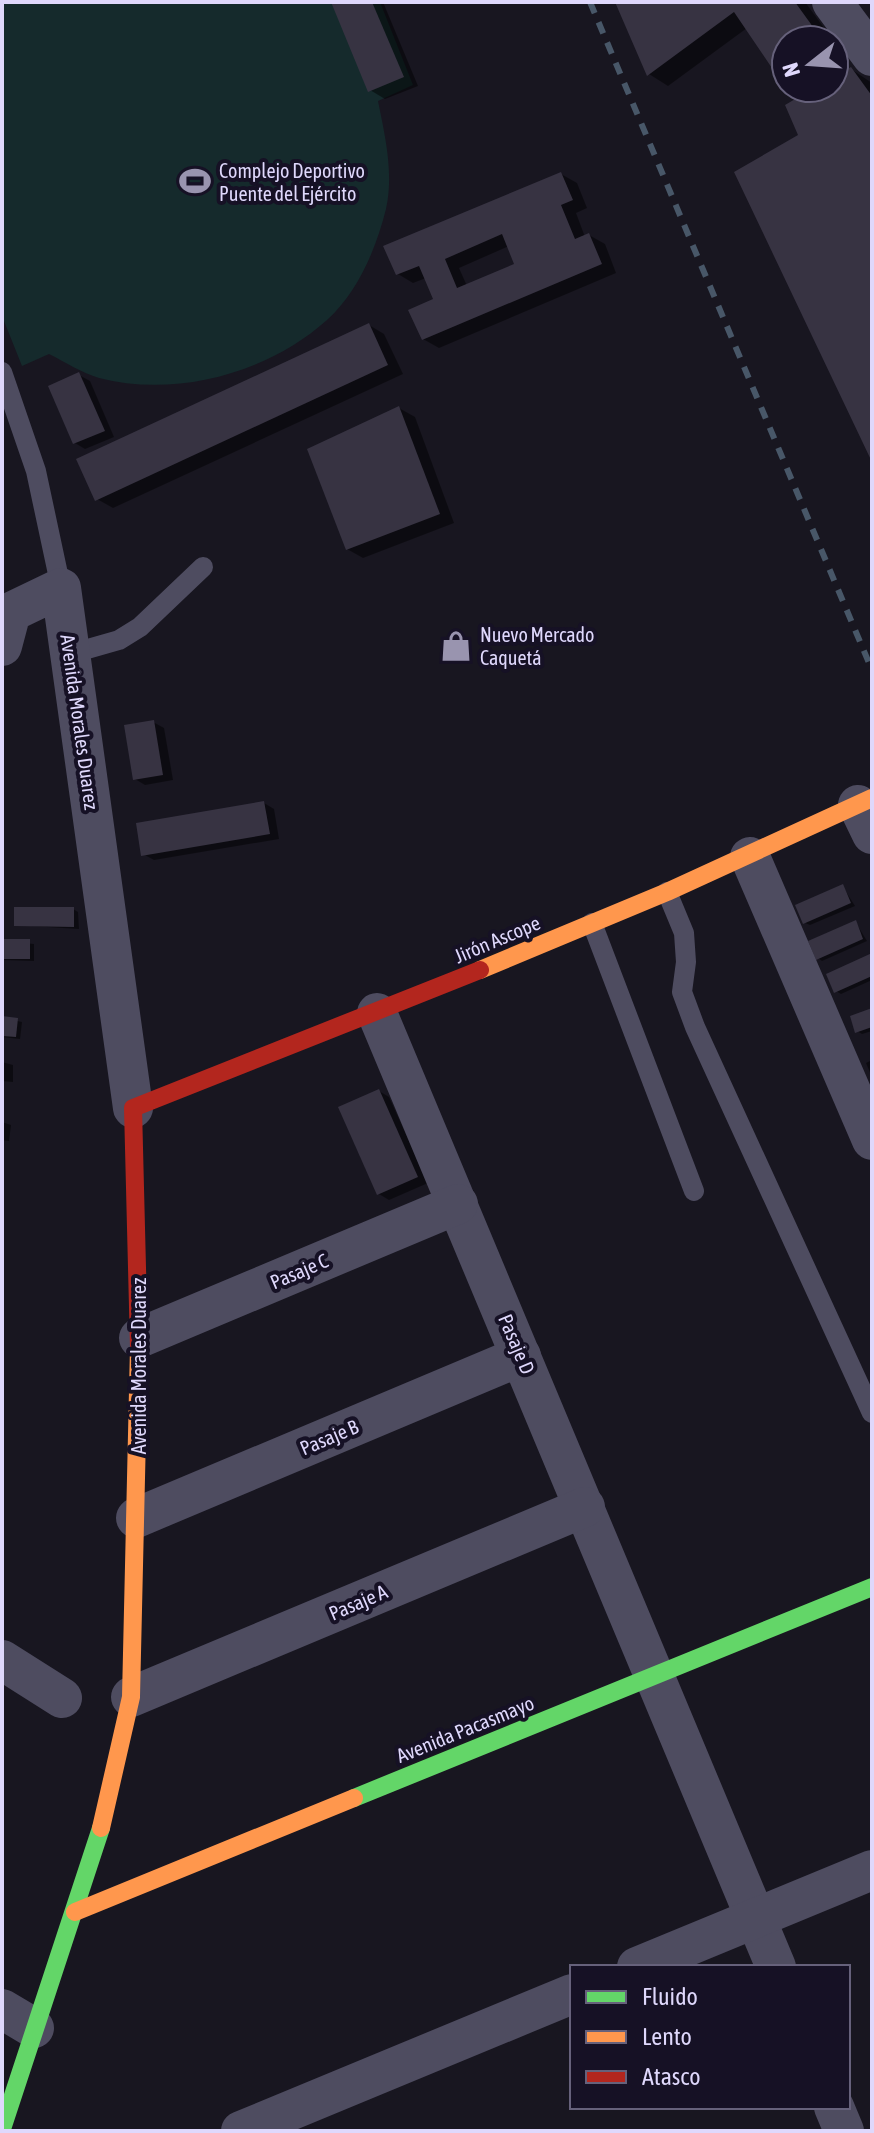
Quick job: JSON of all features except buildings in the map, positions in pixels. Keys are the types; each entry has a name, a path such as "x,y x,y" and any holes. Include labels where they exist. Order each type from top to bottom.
{"street":[{"path":"832,2 872,56"},
{"path":"2,646 11,612 61,588"},
{"name":"Avenida Morales Duarez","path":"2,2129 18,2018 75,1912 113,1786 131,1697 139,1338 133,1108 61,588"},
{"name":"Jirón Ascope","path":"133,1108 377,1013 750,857 867,812"},
{"path":"750,857 872,1140"},
{"name":"Pasaje D","path":"377,1013 775,1965"},
{"name":"Pasaje C","path":"139,1338 458,1204"},
{"name":"Pasaje B","path":"136,1518 521,1356"},
{"name":"Pasaje A","path":"131,1697 585,1507"},
{"name":"Avenida Pacasmayo","path":"75,1912 872,1587"},
{"path":"2,1660 62,1698"},
{"path":"642,1965 872,1870"},
{"path":"241,2131 570,1995"},
{"path":"835,2109 844,2131"}],"lane":[{"path":"2,372 36,471 61,588"},
{"path":"70,654 119,640 140,627 203,567"},
{"path":"667,892 684,933 686,962 682,992 695,1027 872,1413"},
{"path":"592,923 694,1191"}],"green space":[{"name":"Complejo Deportivo Puente del Ejército","path":"2,2 380,2 413,85 378,101 389,168 386,209 364,269 338,309 303,339 277,354 249,367 189,382 159,385 99,378 49,354 22,366 2,316"}],"railway":[{"path":"590,2 872,670"}],"traffic: fast":[{"path":"354,1798 872,1587"},
{"path":"2,2129 101,1828"}],"traffic: slow":[{"path":"480,970 667,892 872,798"},
{"path":"101,1828 131,1697 139,1347"},
{"path":"75,1912 354,1798"}],"traffic: jam":[{"path":"139,1347 133,1108 480,970"}],"place":[{"name":"Complejo Deportivo Puente del Ejército","path":"195,181"},
{"name":"Nuevo Mercado Caquetá","path":"456,646"}]}
